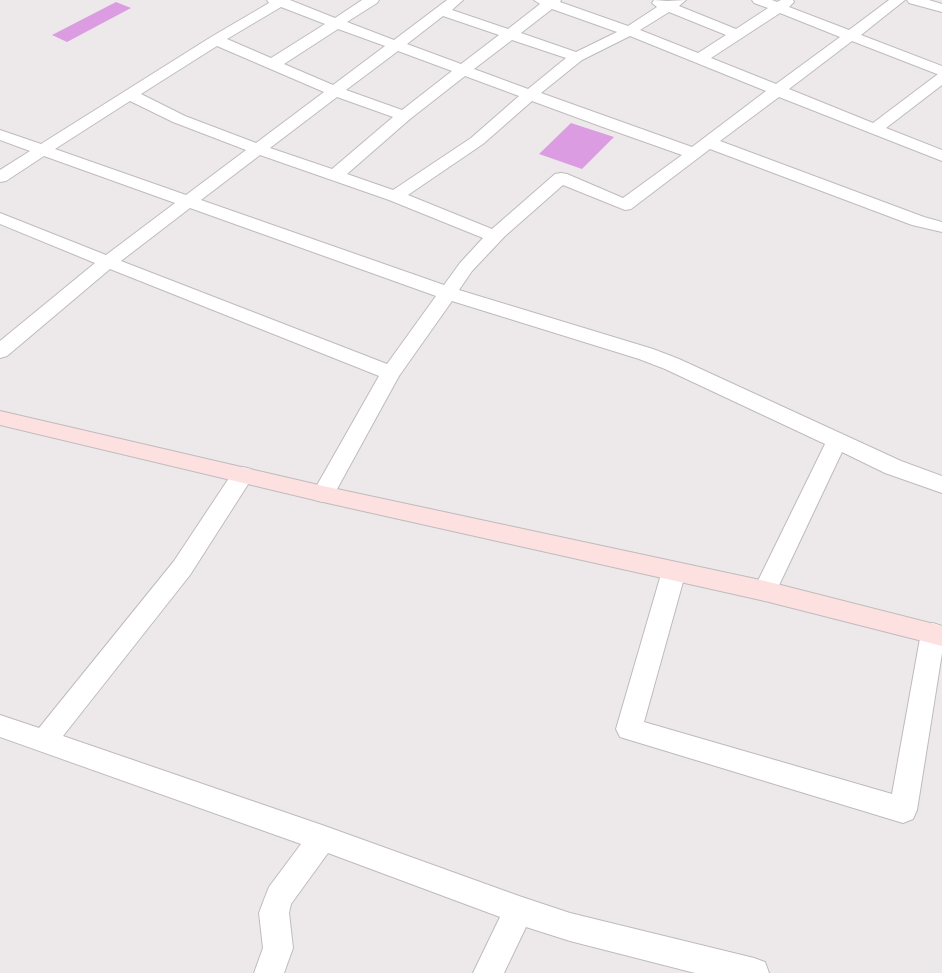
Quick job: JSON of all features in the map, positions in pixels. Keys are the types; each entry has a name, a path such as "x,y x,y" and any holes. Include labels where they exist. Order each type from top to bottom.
{"main road":[{"path":"0,418 323,494 765,591 937,634"}],"street":[{"path":"273,64 372,0"},
{"path":"0,351 108,262 456,0"},
{"path":"652,0 674,3 738,35"},
{"path":"759,0 784,4 852,35 942,71"},
{"path":"323,494 392,373 466,267 495,237 561,178 625,205 700,147 898,0"},
{"path":"914,0 942,8"},
{"path":"0,177 278,1 606,123 700,147 918,221 942,227"},
{"path":"335,176 404,116 548,1 629,31 942,156"},
{"path":"395,196 477,141 545,80 578,57 629,31 674,3"},
{"path":"700,59 784,4"},
{"path":"442,11 578,57"},
{"path":"216,40 334,91 404,116"},
{"path":"875,129 942,78"},
{"path":"130,95 179,119 258,149 395,196 495,237"},
{"path":"0,135 448,293 646,354 893,467 942,485"},
{"path":"0,218 108,262 392,373"},
{"path":"765,591 837,441"},
{"path":"43,742 182,568 243,475"},
{"path":"674,571 630,729 903,810 937,634"},
{"path":"0,726 322,838 519,910 570,926 754,973"},
{"path":"269,973 278,948 274,913 279,897 322,838"},
{"path":"488,973 519,910"}],"building":[{"path":"116,2 131,8 67,42 52,35"},
{"path":"571,123 614,137 582,169 539,154"}]}
